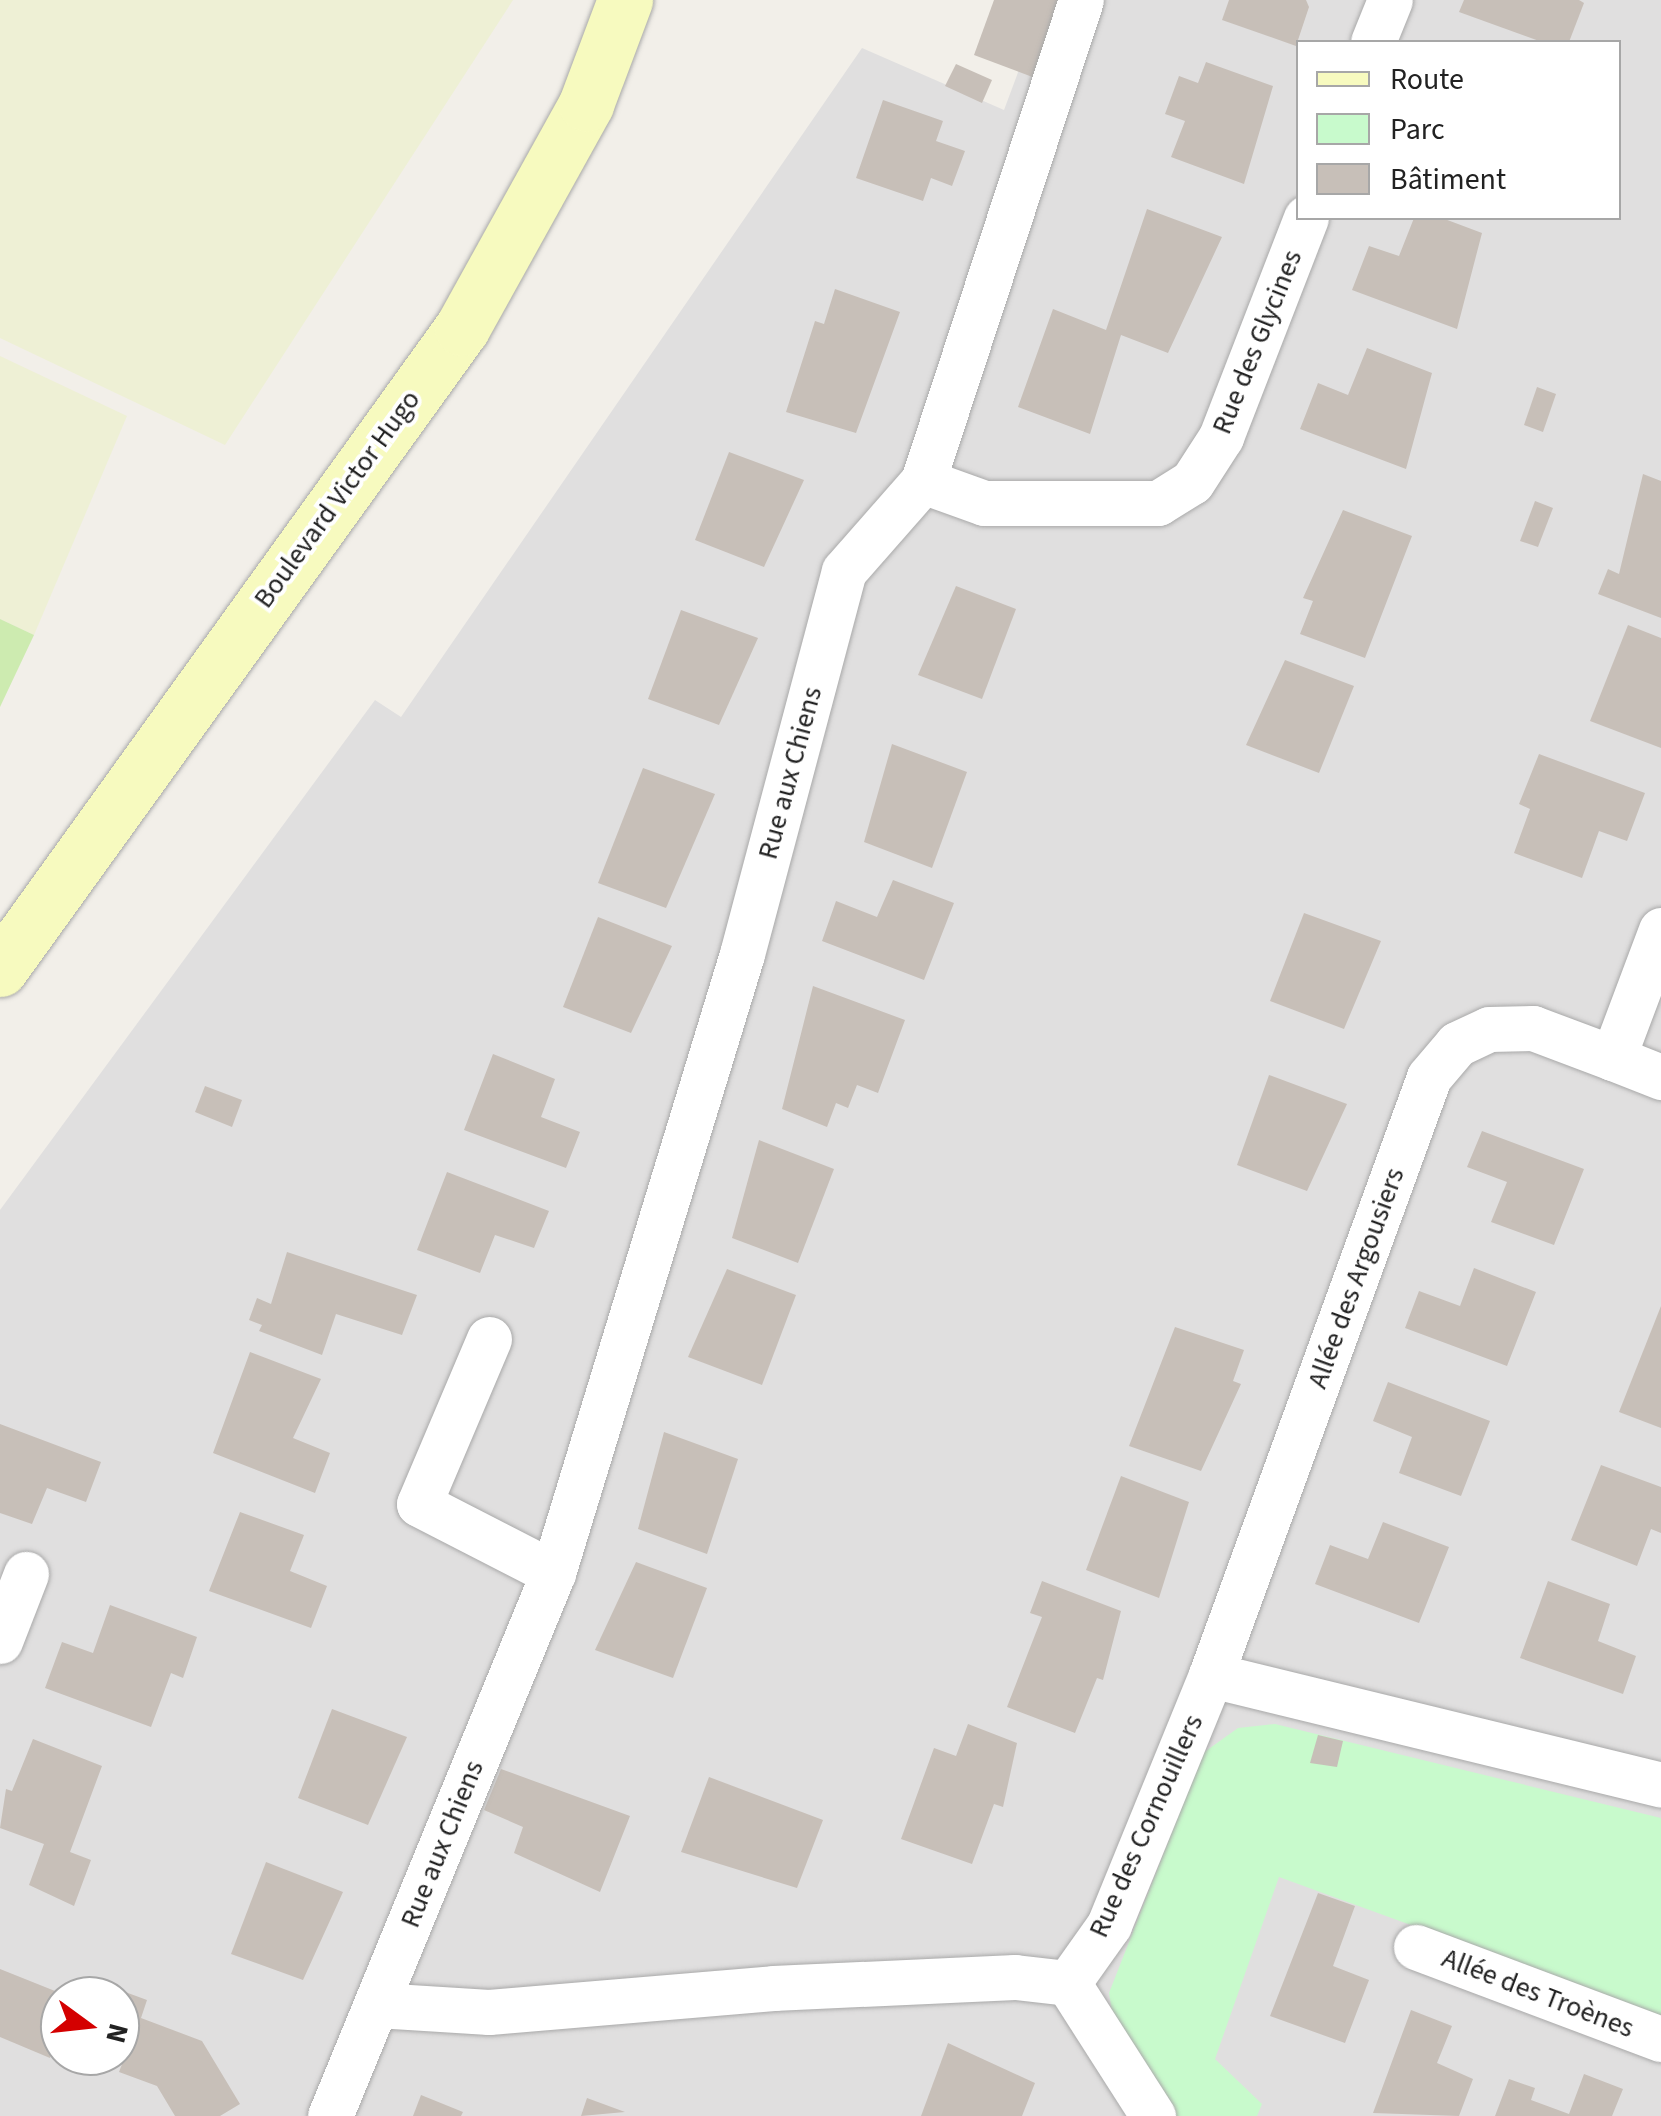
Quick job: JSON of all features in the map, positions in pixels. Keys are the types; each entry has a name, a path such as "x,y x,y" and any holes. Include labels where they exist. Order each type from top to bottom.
{"main road":[{"name":"Boulevard Victor Hugo","path":"0,969 462,328 586,104 625,0"}],"street":[{"name":"Rue aux Chiens","path":"330,2116 553,1572 742,954 844,571 922,481 1081,0"},
{"path":"1374,40 1390,0"},
{"name":"Rue des Glycines","path":"922,481 984,502 1158,503 1192,482 1221,437 1305,220"},
{"path":"1661,930 1613,1058 1661,1077"},
{"name":"Allée des Argousiers","path":"1211,1675 1430,1077 1456,1044 1489,1028 1534,1028 1613,1058"},
{"path":"489,1339 419,1504 553,1572"},
{"path":"0,1640 26,1574"},
{"path":"1211,1675 1661,1785"},
{"name":"Rue des Cornouillers","path":"1068,1982 1108,1925 1211,1675"},
{"name":"Allée des Troènes","path":"1416,1947 1661,2040"},
{"path":"377,2004 490,2012 773,1988 1015,1977 1068,1982 1153,2116"}],"shaded area":[{"path":"1045,0 1661,0 1661,2116 0,2116 0,1210 375,700 401,717 862,48 1004,110"}],"green space":[{"path":"0,0 513,0 225,445 0,338"},
{"path":"0,356 127,416 34,635 0,619"},
{"path":"0,619 34,635 0,707"},
{"path":"1275,1724 1661,1818 1661,2016 1279,1877 1215,2059 1262,2104 1257,2116 1175,2116 1115,2030 1109,1993 1203,1753 1238,1728"}],"building":[{"path":"994,0 1062,0 1035,78 974,55"},
{"path":"1229,0 1306,0 1309,7 1296,46 1222,20"},
{"path":"1464,0 1584,3 1570,40 1536,40 1459,12"},
{"path":"1206,62 1273,86 1244,184 1171,157 1185,121 1165,114 1179,76 1198,83"},
{"path":"956,64 992,80 982,103 945,86"},
{"path":"883,100 943,121 936,141 965,151 952,186 931,178 923,201 856,178"},
{"path":"1147,209 1222,237 1168,353 1121,335 1090,434 1018,407 1053,309 1106,330"},
{"path":"1413,220 1447,220 1482,233 1457,329 1352,290 1369,246 1399,256"},
{"path":"835,289 900,312 856,433 786,412 815,321 824,324"},
{"path":"1367,348 1432,373 1406,469 1300,429 1318,383 1348,395"},
{"path":"1537,387 1556,394 1543,432 1524,425"},
{"path":"729,452 804,480 764,567 695,540"},
{"path":"1643,474 1661,481 1661,618 1598,594 1608,569 1619,574"},
{"path":"1535,501 1553,508 1538,547 1520,541"},
{"path":"1343,510 1412,536 1365,658 1300,634 1313,601 1303,598"},
{"path":"956,586 1016,609 982,699 918,675"},
{"path":"681,610 758,638 719,725 648,699"},
{"path":"1628,625 1661,638 1661,748 1590,721"},
{"path":"1285,660 1354,686 1319,773 1246,745"},
{"path":"892,744 967,772 932,868 864,842"},
{"path":"1539,754 1645,793 1627,841 1599,831 1582,878 1514,853 1530,809 1519,804"},
{"path":"643,768 715,794 666,908 598,883"},
{"path":"893,880 954,903 924,980 822,941 836,901 877,917"},
{"path":"1304,913 1381,941 1344,1029 1270,1001"},
{"path":"598,917 672,946 631,1033 563,1007"},
{"path":"813,986 905,1020 878,1093 857,1085 848,1108 836,1103 827,1127 782,1109"},
{"path":"493,1054 555,1079 541,1117 580,1132 566,1168 464,1130"},
{"path":"1269,1075 1347,1104 1307,1191 1237,1165"},
{"path":"205,1086 242,1100 232,1127 195,1112"},
{"path":"1482,1131 1584,1169 1554,1245 1491,1222 1507,1182 1467,1167"},
{"path":"759,1140 834,1169 798,1263 732,1238"},
{"path":"447,1172 549,1211 534,1248 495,1235 480,1273 417,1250"},
{"path":"287,1252 417,1295 402,1335 336,1314 322,1355 259,1331 262,1325 249,1320 257,1298 271,1304"},
{"path":"1474,1268 1536,1292 1507,1366 1405,1328 1419,1291 1460,1306"},
{"path":"727,1269 796,1295 762,1385 688,1357"},
{"path":"1661,1306 1661,1428 1619,1412"},
{"path":"1175,1327 1244,1350 1233,1381 1241,1384 1201,1471 1129,1446"},
{"path":"250,1352 321,1379 293,1438 330,1453 315,1493 213,1453"},
{"path":"1388,1382 1490,1421 1461,1496 1399,1473 1412,1437 1373,1421"},
{"path":"0,1424 101,1462 86,1502 47,1488 32,1524 0,1513"},
{"path":"664,1432 738,1459 707,1554 638,1529"},
{"path":"1601,1465 1661,1487 1661,1533 1651,1529 1637,1566 1571,1540"},
{"path":"1121,1476 1189,1502 1159,1598 1086,1570"},
{"path":"240,1512 304,1535 290,1571 327,1586 311,1628 209,1591"},
{"path":"1383,1522 1449,1547 1419,1623 1315,1584 1330,1545 1368,1559"},
{"path":"636,1562 707,1588 673,1678 595,1650"},
{"path":"1042,1581 1121,1611 1103,1680 1097,1678 1075,1733 1007,1707 1042,1617 1030,1613"},
{"path":"1548,1581 1610,1604 1598,1641 1636,1656 1623,1694 1520,1658"},
{"path":"110,1605 197,1637 183,1678 171,1673 151,1727 45,1688 62,1642 93,1653"},
{"path":"332,1709 407,1737 368,1825 298,1798"},
{"path":"968,1724 1017,1743 1003,1807 994,1804 972,1864 901,1839 934,1748 956,1756"},
{"path":"1318,1735 1343,1741 1337,1767 1310,1763"},
{"path":"33,1739 102,1766 70,1852 91,1860 74,1906 29,1885 44,1844 0,1828 6,1789 12,1791"},
{"path":"501,1769 630,1816 600,1892 514,1853 523,1827 484,1810"},
{"path":"709,1777 823,1820 797,1888 681,1852"},
{"path":"266,1862 343,1892 303,1980 231,1954"},
{"path":"1318,1893 1355,1906 1333,1966 1369,1980 1345,2043 1270,2016"},
{"path":"0,1969 40,1985 40,2054 0,2037"},
{"path":"140,1997 147,2000 141,2018 202,2041 240,2104 220,2116 175,2116 157,2086 130,2076 140,2076"},
{"path":"1411,2010 1452,2026 1437,2063 1473,2079 1459,2116 1373,2113"},
{"path":"948,2043 1035,2083 1022,2116 921,2116"},
{"path":"1584,2074 1623,2089 1612,2116 1495,2116 1509,2079 1535,2088 1531,2100 1569,2114"},
{"path":"421,2095 463,2112 461,2116 413,2116"},
{"path":"587,2098 625,2112 581,2116"}]}
